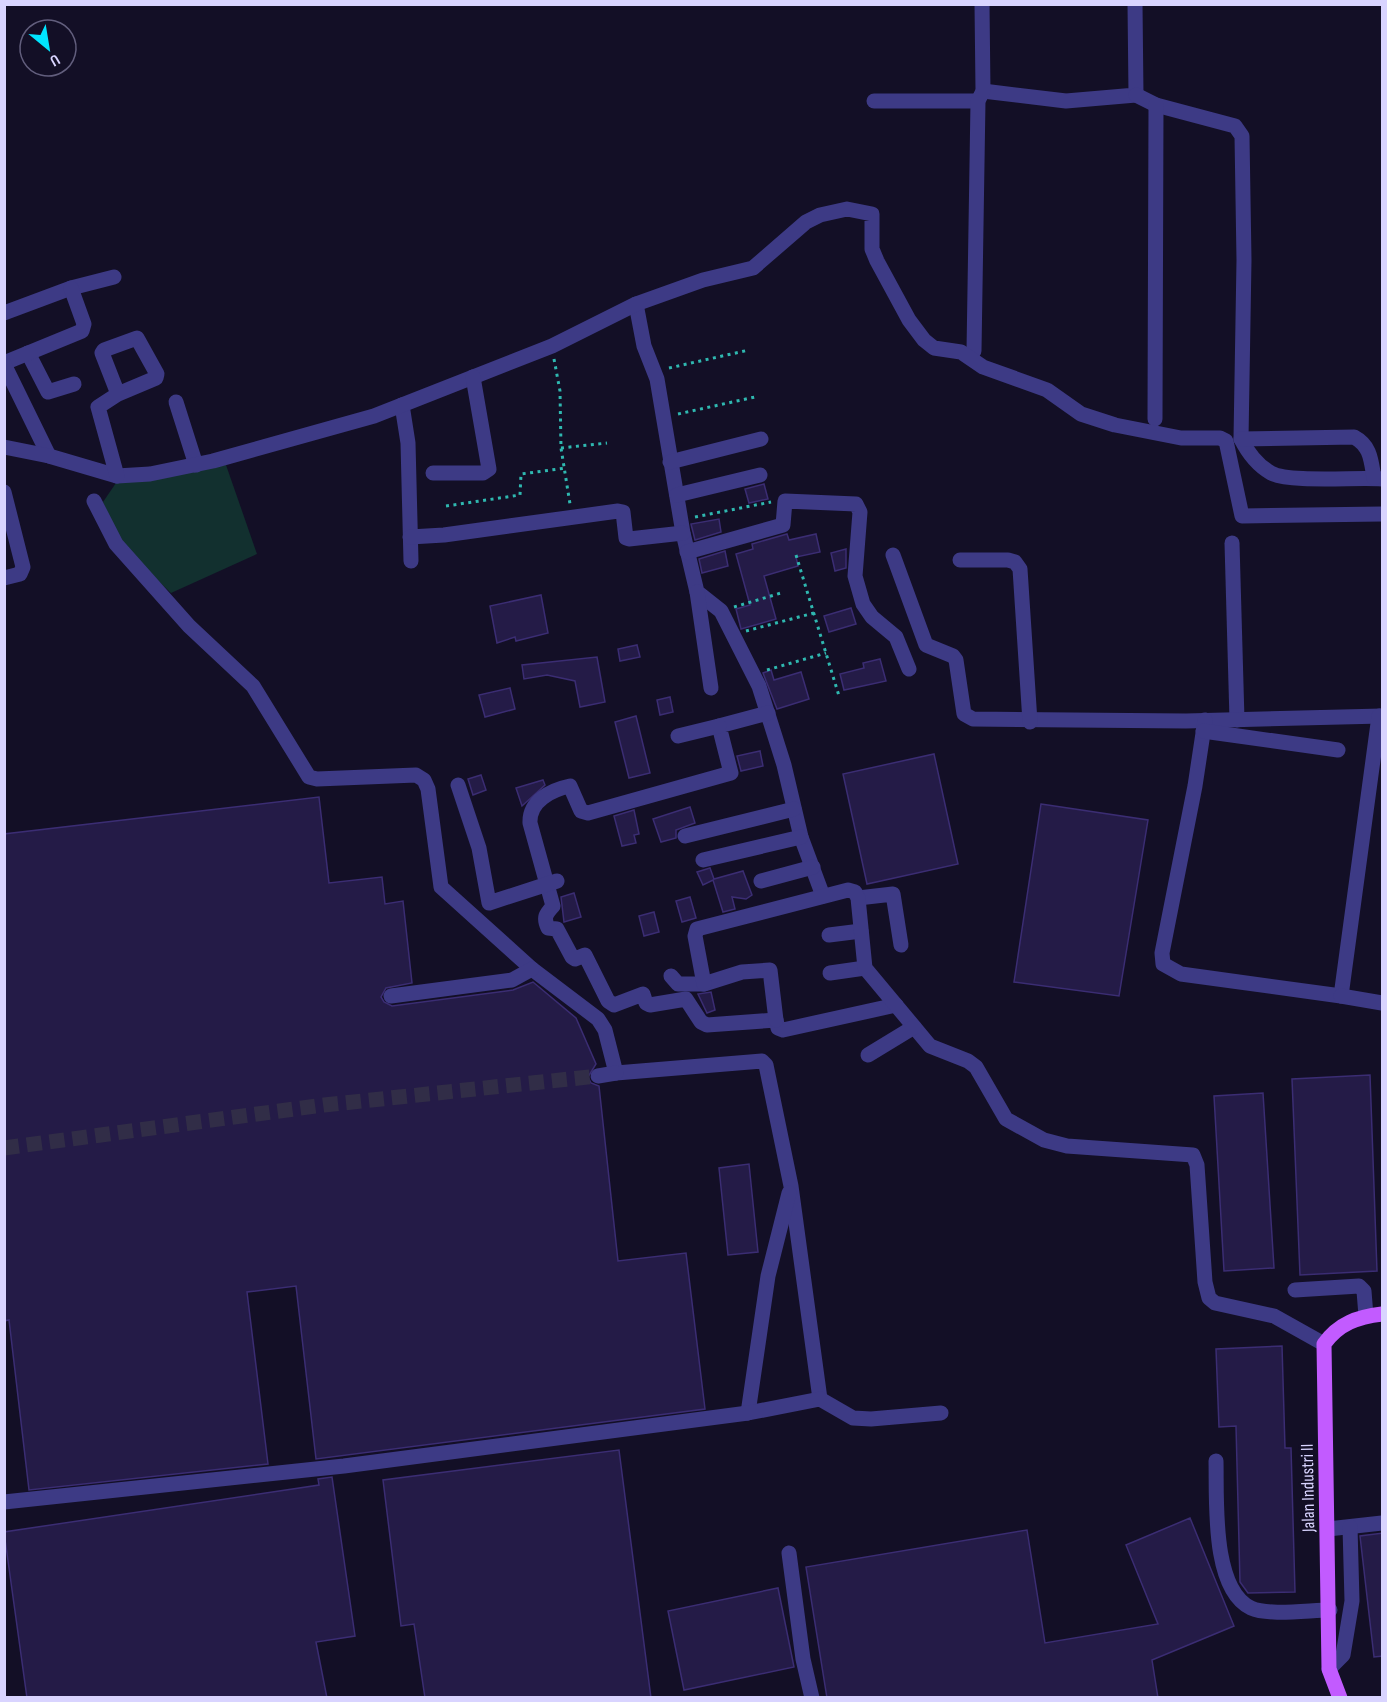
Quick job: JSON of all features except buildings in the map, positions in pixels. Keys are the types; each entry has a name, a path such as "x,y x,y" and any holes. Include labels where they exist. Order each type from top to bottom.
{"main road":[{"path":"1324,1344 1333,1332 1348,1322 1366,1316 1383,1314"},
{"name":"Jalan Industri II","path":"1324,1344 1330,1610 1329,1669 1340,1698"}],"street":[{"path":"974,351 982,4"},
{"path":"1135,4 1136,95"},
{"path":"874,101 980,96 1066,101 1136,95 1156,105 1235,126 1244,141 1241,439 1256,462 1282,478 1378,479 1368,449 1363,442 1354,437 1241,439"},
{"path":"1155,419 1156,105"},
{"path":"4,447 49,456 117,476 150,474 196,465 374,416 552,346 636,304 703,280 753,268 813,218 848,209 870,213 874,219 872,249 877,261 909,320 924,340 934,348 961,352 983,367 1047,390 1081,414 1089,417 1115,425 1181,438 1220,438 1226,441 1242,516 1383,514"},
{"path":"4,313 71,288 114,277"},
{"path":"49,456 4,363 82,331 84,324 71,288"},
{"path":"636,304 644,346 655,372 664,417 682,526 697,592 711,688"},
{"path":"28,353 48,392 74,384"},
{"path":"433,473 483,473 489,469 472,377"},
{"path":"117,476 98,407 118,394"},
{"path":"176,402 196,465"},
{"path":"402,405 408,443 411,561"},
{"path":"670,462 761,439"},
{"path":"677,495 760,475"},
{"path":"4,492 23,567 20,574 4,578"},
{"path":"94,501 116,544 189,626 253,686 309,777 317,779 416,775 424,780 428,789 441,888 532,969 598,1019 604,1030 616,1073"},
{"path":"687,552 783,525 785,501 856,504 859,507 855,576 860,594 872,617 896,637 909,669"},
{"path":"410,537 444,535 623,512 626,538 629,539 682,526"},
{"path":"1232,543 1236,720"},
{"path":"893,555 926,645 953,656 956,660 964,714 972,719 1204,726 1338,750"},
{"path":"960,560 1008,560 1015,562 1020,569 1030,722"},
{"path":"697,592 721,611 754,675 768,713 801,837 823,896"},
{"path":"678,736 768,713"},
{"path":"1204,726 1236,720 1381,716 1341,996"},
{"path":"718,726 731,773 588,813 581,811 570,786 539,800 529,814 530,823 553,883 553,906 545,915 548,928 557,929 573,958 585,955 610,1003 614,1005 643,994 646,1003 650,1005 682,999 690,1001 701,1022 707,1025 776,1020"},
{"path":"1204,726 1161,953 1164,964 1180,974 1383,1003"},
{"path":"458,785 479,848 489,903 553,883"},
{"path":"685,836 794,809"},
{"path":"703,860 801,837"},
{"path":"761,881 813,867"},
{"path":"704,984 695,936 697,929 848,890 855,892 858,898 866,969 930,1046 961,1058 976,1067 1006,1119 1044,1140 1067,1146 1193,1155 1197,1165 1205,1282 1209,1298 1215,1303 1274,1316 1324,1344"},
{"path":"858,898 893,894 901,945"},
{"path":"829,935 861,931"},
{"path":"391,996 512,980 532,969"},
{"path":"830,973 866,969"},
{"path":"671,976 678,984 704,984 742,972 770,970 776,1020 778,1028 783,1030 896,1005"},
{"path":"868,1055 914,1027"},
{"path":"598,1076 762,1061 769,1072 791,1186 820,1399"},
{"path":"748,1413 768,1276 791,1186"},
{"path":"1295,1290 1359,1286 1364,1291 1366,1316"},
{"path":"4,1502 344,1466 748,1413 820,1399 853,1418 871,1419 941,1413"},
{"path":"1216,1461 1218,1539 1226,1576 1241,1602 1252,1609 1268,1611 1330,1610"},
{"path":"1328,1529 1383,1523"},
{"path":"1329,1669 1343,1655 1352,1601 1350,1527"},
{"path":"789,1553 803,1659 812,1698"}],"path":[{"path":"552,346 560,391 561,448 566,468 572,518"},
{"path":"655,372 749,350"},
{"path":"664,417 755,397"},
{"path":"561,448 607,443"},
{"path":"446,506 520,495 521,474 566,468"},
{"path":"682,526 785,501"},
{"path":"796,555 839,696"},
{"path":"721,611 781,593"},
{"path":"734,634 814,614"},
{"path":"754,675 826,653"}],"green space":[{"path":"226,465 257,554 171,593 120,544 103,502 118,480"}],"tunnel":[{"path":"4,1148 324,1105 598,1076"}]}
